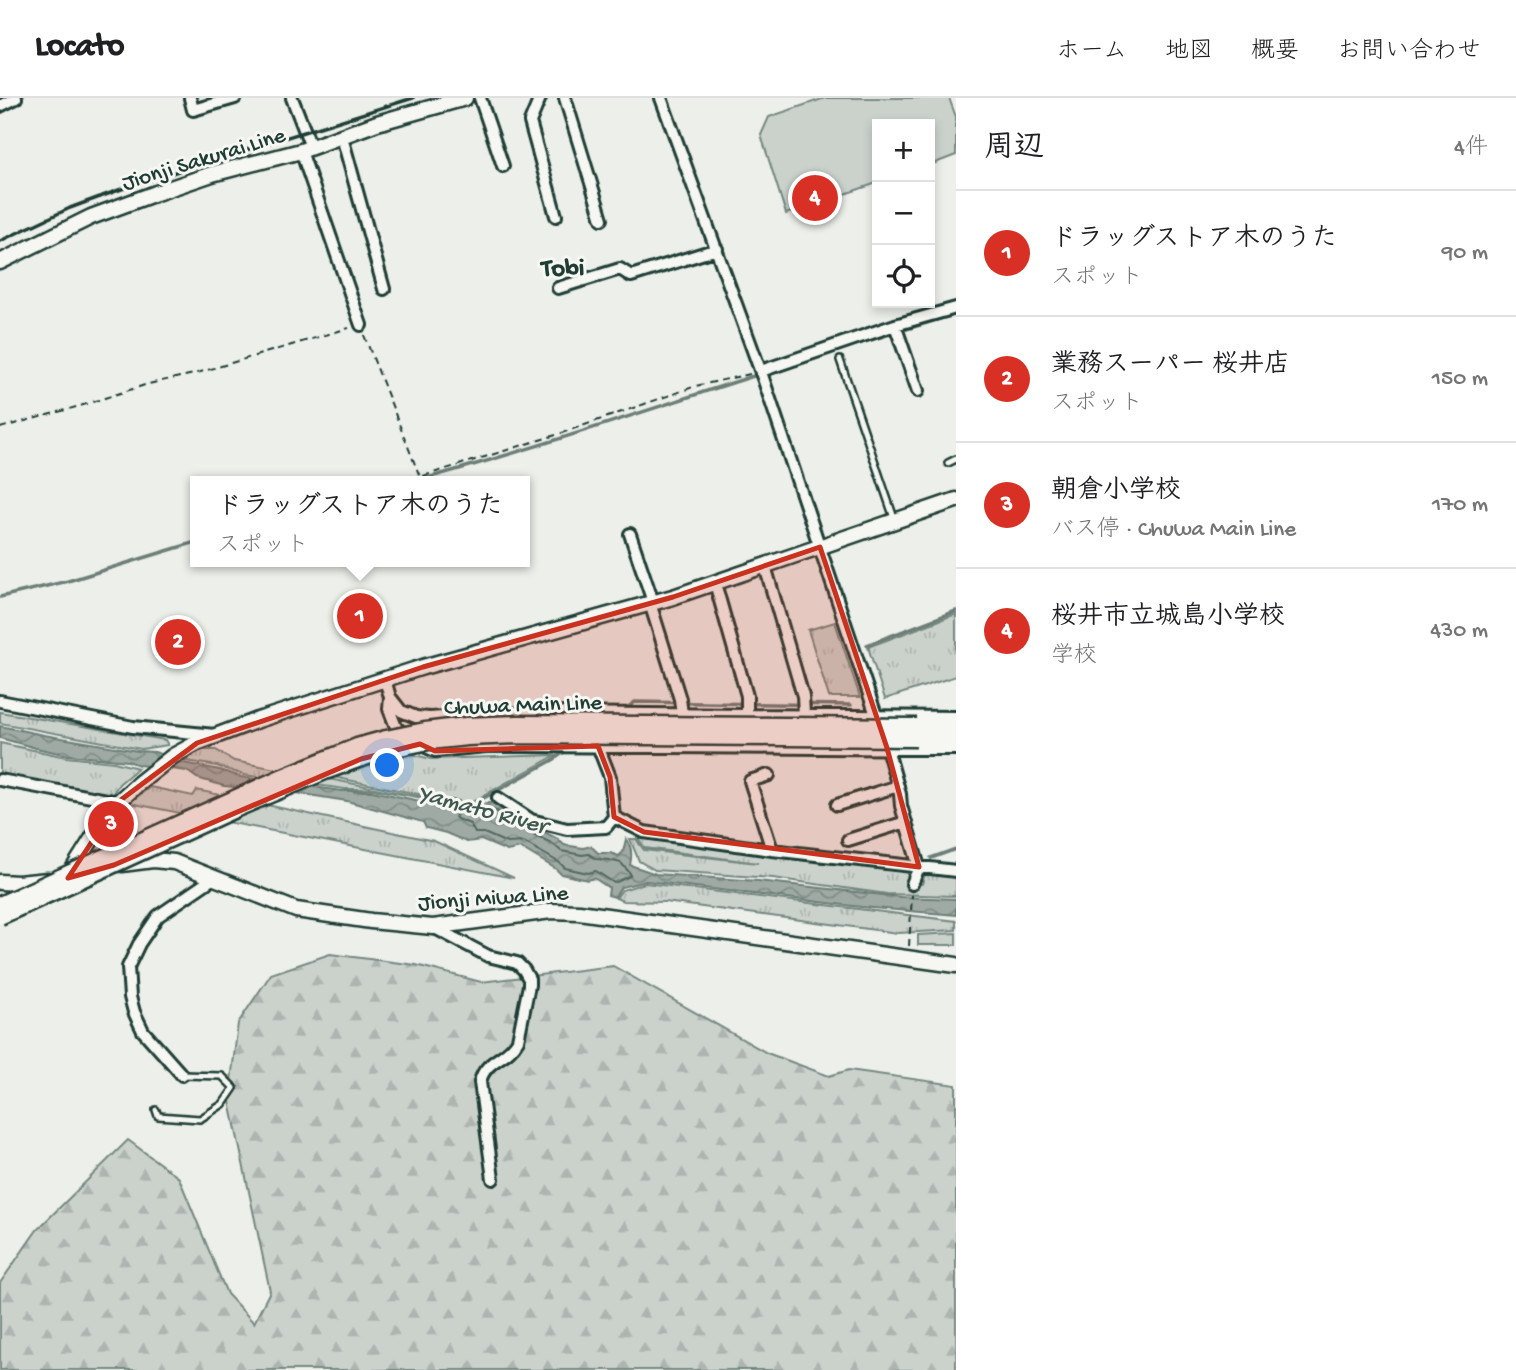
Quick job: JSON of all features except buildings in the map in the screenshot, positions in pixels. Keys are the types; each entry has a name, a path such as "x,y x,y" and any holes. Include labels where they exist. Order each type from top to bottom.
{"main road":[{"name":"Jionji Sakurai Line","path":"0,262 91,217 145,197 212,174 306,149 377,123 465,98"},
{"path":"68,878 118,802 173,756 197,743 258,720 449,660 715,583 956,500"},
{"name":"Chuwa Main Line","path":"0,904 318,761 386,738 425,730 518,723 917,732 956,739"},
{"name":"Chuwa Main Line","path":"0,919 237,809 325,772 390,750 429,742 520,736 917,732 956,726"},
{"name":"Jionji Miwa Line","path":"0,882 68,878 96,869 153,860 174,862 296,910 371,921 433,927 551,911 579,912 909,954 956,965"}],"street":[{"path":"0,106 16,98"},
{"path":"190,98 192,110 235,98"},
{"path":"292,98 361,325"},
{"path":"480,98 503,166"},
{"path":"540,98 530,122 556,216"},
{"path":"565,98 602,219"},
{"path":"661,98 762,372 887,748 919,867 912,884"},
{"path":"342,137 384,289"},
{"path":"558,288 620,269 631,276 717,249"},
{"path":"762,372 897,330 956,308"},
{"path":"897,330 918,391"},
{"path":"630,534 680,699 682,714"},
{"path":"765,566 803,696 804,715"},
{"path":"715,583 747,696 747,715"},
{"path":"385,680 390,709 397,727 408,739 435,751 486,746 956,749"},
{"path":"390,697 409,715 430,718 549,713 956,717"},
{"path":"0,702 133,727 217,735"},
{"path":"498,798 531,820 567,829 606,827 614,817 610,777 598,746"},
{"path":"769,775 750,781 772,850"},
{"path":"0,780 118,802"},
{"path":"837,805 898,786"},
{"path":"614,817 644,832 956,871"},
{"path":"848,840 906,822"},
{"path":"183,1075 143,1031 130,997 128,967 139,944 158,916 215,877"},
{"path":"0,919 30,908 68,878"},
{"path":"433,927 488,956 517,963 529,979 518,1040 507,1054 487,1067 480,1082 493,1180"}],"lane":[{"path":"840,360 895,521"},
{"path":"948,463 956,459"},
{"path":"156,1110 158,1116 200,1119 223,1104 234,1088 222,1076 183,1075"}],"path":[{"path":"0,428 361,325 420,476"},
{"path":"423,476 559,434 696,386 762,372"},
{"path":"909,954 912,884"}],"highlighted area":[{"path":"820,547 887,748 919,867 644,832 614,817 610,777 598,746 435,751 420,744 361,759 114,865 68,878 118,802 197,743 423,667 673,597"}],"green space":[{"path":"825,98 949,98 956,117 956,155 935,163 935,119 872,119 872,185 786,214 761,135 769,117"},
{"path":"956,614 956,676 885,699 868,647"},
{"path":"835,622 860,697 829,697 808,630"},
{"path":"0,712 165,740 168,745 141,749 0,723"},
{"path":"0,743 138,768 119,784 112,795 0,774"},
{"path":"202,750 216,750 234,761 438,800 460,801 333,777 411,754 431,759 556,755 472,802 457,804 372,789 345,789 244,775 217,766 181,760"},
{"path":"150,787 193,796 197,790 434,841 514,878 129,803"},
{"path":"631,829 919,870 912,883 922,884 926,871 956,875 956,896 887,894 773,878 655,870 639,861 630,839 636,839 644,850 758,863 645,848"},
{"path":"645,883 956,921 956,930 898,933 665,902 623,901 616,898 622,890"},
{"path":"956,933 956,945 918,945 918,935"},
{"path":"330,954 416,965 481,982 613,966 767,1053 829,1076 849,1070 956,1085 956,1370 0,1370 0,1283 37,1230 128,1140 179,1178 227,1294 254,1323 270,1291 229,1097 238,1023 271,974"}],"water":[{"name":"Yamato River","path":"0,726 155,752 179,762 241,777 342,791 372,791 425,802 463,806 491,803 501,805 564,845 583,848 591,846 598,853 619,856 623,852 626,839 631,851 630,865 656,874 758,881 901,897 956,899 956,915 861,907 646,881 621,887 615,897 608,895 609,888 594,878 588,880 561,874 521,848 507,851 481,840 467,842 426,828 423,822 347,801 224,786 197,778 187,771 68,755 36,748 0,738"}],"waterway":[{"path":"841,349 956,314"},
{"path":"434,476 760,374"},
{"path":"0,597 68,581 190,544"},
{"path":"867,645 956,611"},
{"path":"623,711 635,702 851,705"},
{"path":"472,806 568,749"},
{"path":"931,858 956,849"}],"railway":[{"path":"0,241 70,208 127,187 413,98"}],"place":[{"name":"桜井市立城島小学校","path":"815,198"},
{"name":"ドラッグストア木のうた","path":"360,616"},
{"name":"業務スーパー 桜井店","path":"178,642"},
{"name":"朝倉小学校","path":"111,824"}],"district":[{"name":"Tobi","path":"563,266"}]}
